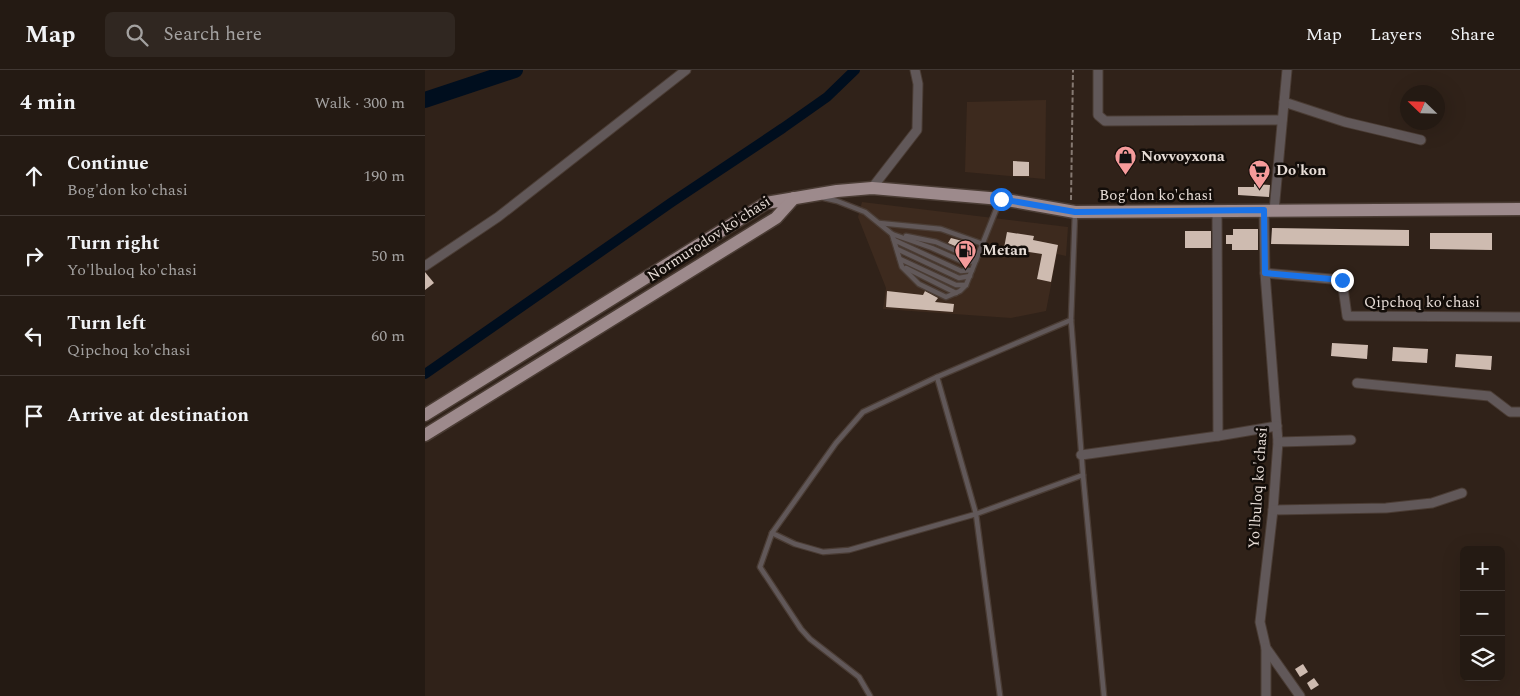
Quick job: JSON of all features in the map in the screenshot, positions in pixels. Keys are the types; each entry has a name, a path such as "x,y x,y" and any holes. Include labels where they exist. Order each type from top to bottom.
{"main road":[{"name":"Bog'don ko'chasi","path":"794,198 871,188 1001,199 1073,211 1520,209"},
{"name":"Normurodov ko'chasi","path":"425,415 766,203 794,198"},
{"name":"Normurodov ko'chasi","path":"425,435 776,218 794,198"}],"street":[{"path":"425,266 498,216 686,70"},
{"path":"871,188 917,130 918,84 915,70"},
{"path":"1099,70 1098,115 1105,121 1283,120"},
{"name":"Yo'lbuloq ko'chasi","path":"1287,70 1283,120 1269,211 1265,273 1278,442 1273,510 1259,622 1266,648 1301,696"},
{"path":"1284,102 1345,122 1421,140"},
{"path":"1217,211 1218,436"},
{"name":"Qipchoq ko'chasi","path":"1265,273 1342,280 1347,316 1520,317"},
{"path":"1357,383 1489,396 1510,412 1520,412"},
{"path":"1081,455 1277,426"},
{"path":"1278,442 1351,440"},
{"path":"1273,510 1386,508 1432,504 1462,493"},
{"path":"1266,648 1266,696"}],"lane":[{"path":"813,195 837,201 865,212 892,234 932,248 966,263 976,260"},
{"path":"892,234 902,266 919,284 946,297 956,293 966,285 1001,199"},
{"path":"1073,211 1071,320 1081,455 1104,696"},
{"path":"878,223 941,229 983,244"},
{"path":"892,234 936,242 968,256 979,253"},
{"path":"894,240 961,271 972,270"},
{"path":"897,249 959,278 970,276"},
{"path":"900,259 956,286 966,285"},
{"path":"902,266 956,293"},
{"path":"870,696 859,677 810,639 801,629 760,567 772,533 836,443 863,412 937,377 1071,320"},
{"path":"937,377 976,514 1000,696"},
{"path":"772,533 795,544 823,552 849,550 976,514 1083,476"}],"path":[{"path":"1073,70 1073,211"}],"shaded area":[{"path":"1046,100 1045,179 965,172 967,102"},
{"name":"Metan","path":"862,202 1068,227 1066,256 1057,254 1046,311 1011,318 883,309 886,288 858,217"}],"building":[{"path":"1013,161 1029,162 1029,176 1013,176"},
{"path":"1254,184 1270,185 1269,197 1238,195 1238,187 1254,187"},
{"path":"1272,228 1409,230 1409,246 1271,244"},
{"path":"1233,229 1258,229 1258,250 1232,250 1232,244 1226,244 1226,235 1233,235"},
{"path":"1185,231 1211,231 1211,248 1185,248"},
{"path":"1007,232 1034,236 1033,240 1058,245 1051,282 1037,279 1042,254 1004,248"},
{"path":"1430,233 1492,233 1492,250 1430,249"},
{"path":"951,238 966,242 962,249 948,243"},
{"path":"425,272 434,283 425,290"},
{"path":"887,291 923,295 925,291 938,298 935,302 954,304 953,312 886,307"},
{"path":"1332,343 1368,345 1367,359 1331,356"},
{"path":"1393,347 1428,349 1427,363 1392,361"},
{"path":"1456,354 1492,356 1491,370 1455,367"},
{"path":"1303,664 1308,672 1300,677 1295,669"},
{"path":"1314,678 1319,685 1311,690 1307,683"}],"waterway":[{"path":"425,100 515,70"},
{"path":"425,374 827,97 855,70"}],"place":[{"name":"Novvoyxona","path":"1125,175"},
{"name":"Do'kon","path":"1260,189"},
{"name":"Metan","path":"966,269"}],"route":[{"path":"1001,199 1075,212 1264,210 1265,273 1342,280"}]}
